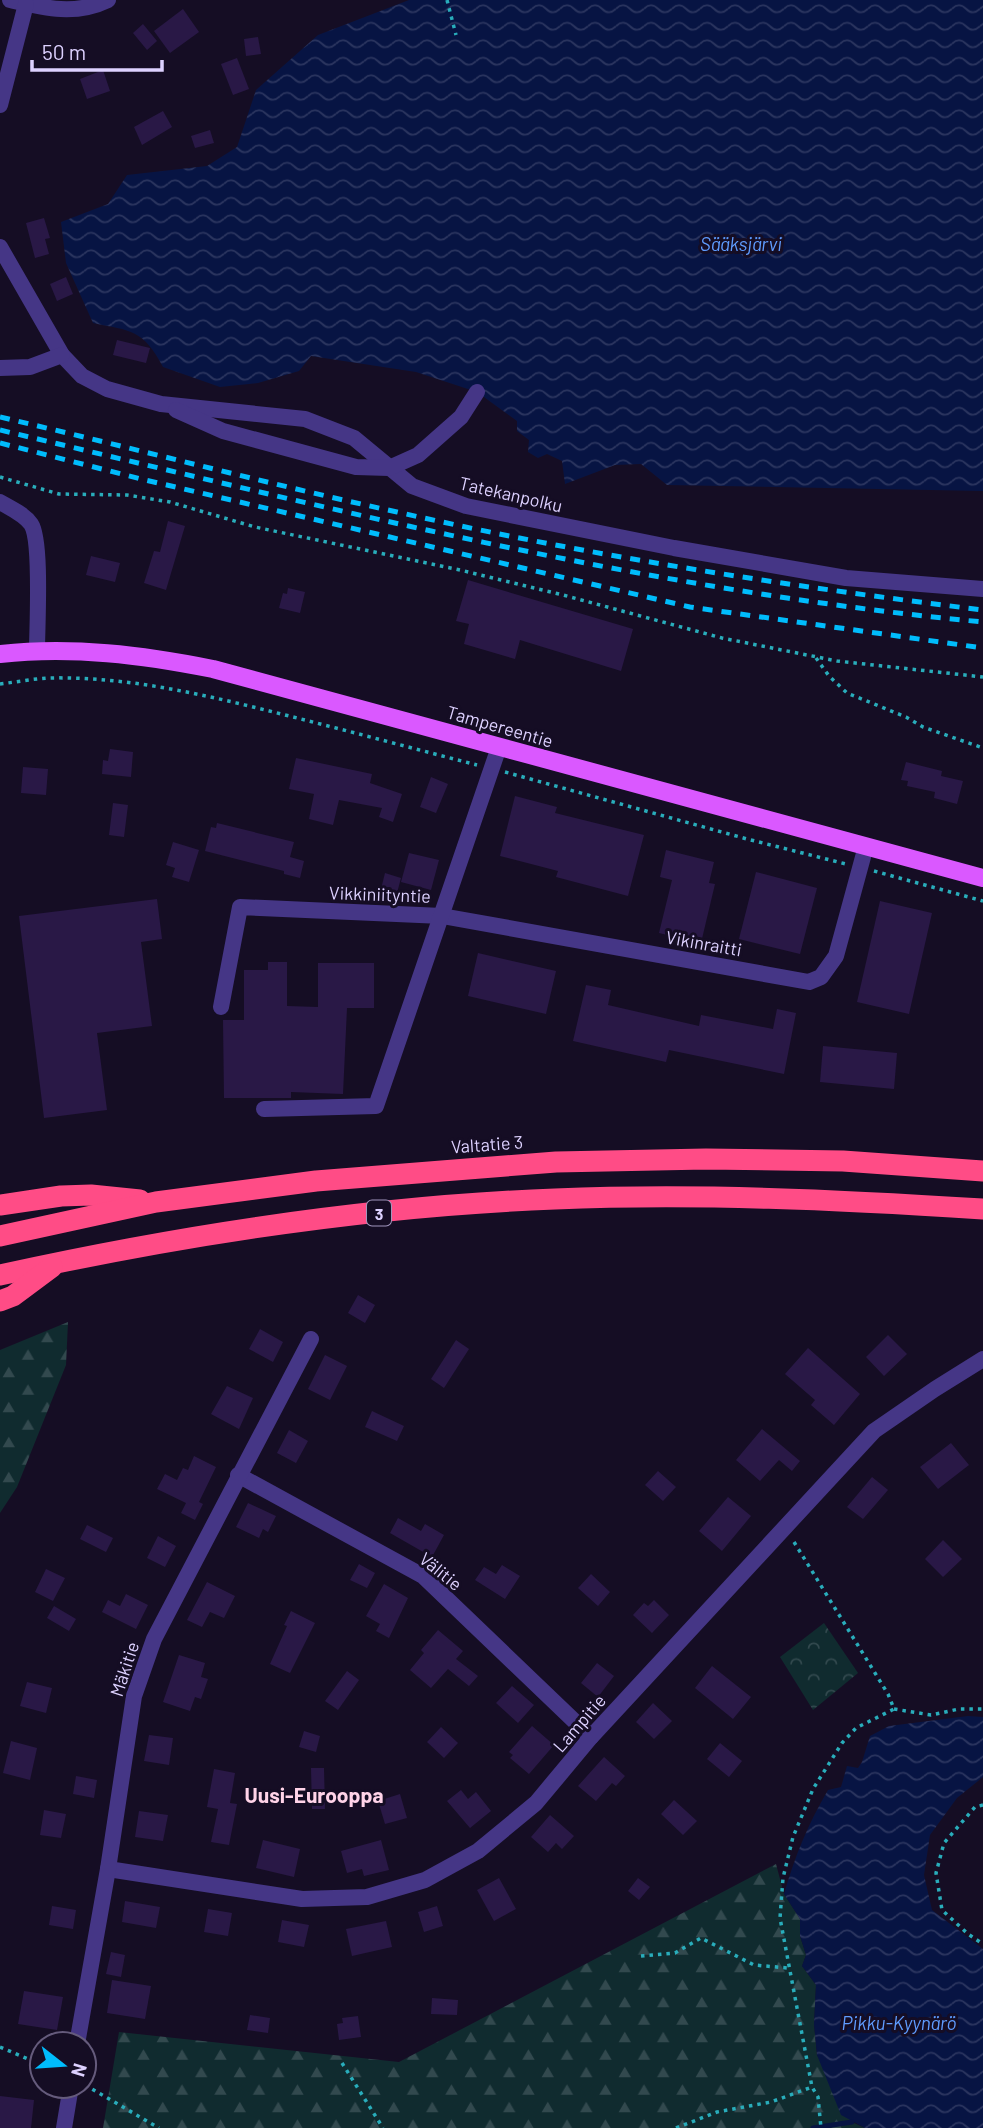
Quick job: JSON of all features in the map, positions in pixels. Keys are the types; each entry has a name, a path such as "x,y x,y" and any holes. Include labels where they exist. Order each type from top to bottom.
{"highway":[{"name":"Valtatie 3","path":"0,1236 156,1202 316,1181 556,1162 706,1159 829,1161 983,1171"},
{"path":"0,1205 61,1196 91,1195 156,1202"},
{"name":"3","path":"0,1275 219,1233 316,1219 554,1199 703,1196 838,1200 983,1209"},
{"path":"0,1301 13,1296 59,1262"}],"main road":[{"name":"Tampereentie","path":"0,653 37,650 130,655 213,669 983,878"}],"street":[{"path":"0,105 18,2 81,10 108,0"},
{"name":"Tatekanpolku","path":"0,247 62,355 82,376 107,389 161,404 305,419 354,438 412,486 466,506 846,578 983,589"},
{"path":"0,368 30,367 62,355"},
{"path":"161,404 223,431 356,467 389,468 418,455 461,417 477,392"},
{"path":"0,502 23,516 33,526 38,561 37,650"},
{"name":"Vikkiniityntie","path":"221,1007 240,907 442,916 499,747"},
{"name":"Vikinraitti","path":"442,916 809,982 821,977 836,956 866,846"},
{"path":"264,1109 376,1106 442,916"},
{"name":"Mäkitie","path":"80,2030 134,1696 154,1639 311,1339"},
{"name":"Lampitie","path":"108,1869 302,1899 367,1897 425,1880 478,1851 536,1803 590,1737 874,1431 983,1359"},
{"name":"Välitie","path":"238,1475 423,1576 590,1737"},
{"path":"64,2128 69,2100"}],"path":[{"path":"447,0 456,35"},
{"path":"0,477 60,495 127,495 170,502 255,527 563,594 710,636 837,661 983,677"},
{"path":"816,657 829,677 847,693 906,717 923,727 983,748"},
{"path":"786,1528 888,1694 894,1709"},
{"path":"821,2128 818,2097 812,2087 779,1918 782,1878 793,1837 813,1789 842,1743 856,1728 894,1709 931,1715 960,1709 983,1709"},
{"path":"983,1805 975,1807 944,1843 936,1872 942,1910 983,1944"},
{"path":"641,1956 675,1953 701,1938 754,1965 788,1968"},
{"path":"0,2047 28,2059"},
{"path":"342,2063 383,2128"},
{"path":"676,2128 718,2112 771,2102 812,2087"},
{"path":"98,2093 159,2128"}],"green space":[{"path":"68,1322 66,1365 17,1487 0,1513 0,1350"},
{"path":"824,1623 858,1673 813,1710 780,1657"},
{"path":"776,1864 784,1894 800,1919 800,1936 806,1955 802,1966 816,1985 814,2024 817,2055 852,2122 865,2128 103,2128 119,2032 399,2062"}],"water":[{"name":"Sääksjärvi","path":"409,0 983,0 983,491 667,485 641,464 615,465 565,484 562,461 547,454 538,458 528,452 529,440 517,431 517,421 477,392 416,372 311,356 299,371 258,383 220,387 163,367 149,345 135,334 93,323 66,263 61,222 108,204 127,175 207,166 237,147 256,90 318,35"},
{"name":"Pikku-Kyynärö","path":"968,1716 983,1717 983,1777 957,1798 930,1835 924,1875 932,1910 983,1949 983,2128 865,2128 841,2115 817,2055 814,2024 816,1985 802,1966 806,1955 800,1936 800,1919 784,1894 803,1840 828,1790 841,1787 847,1766 858,1768 870,1736 889,1726"}],"building":[{"path":"183,9 199,32 170,53 154,31"},
{"path":"143,24 157,41 147,50 133,33"},
{"path":"258,37 261,54 246,56 244,39"},
{"path":"237,58 249,89 233,95 221,64"},
{"path":"103,70 110,91 87,99 80,79"},
{"path":"163,111 172,127 142,145 134,127"},
{"path":"210,130 214,143 195,148 191,136"},
{"path":"44,218 50,238 45,239 49,254 35,258 26,223"},
{"path":"66,277 73,294 57,301 50,284"},
{"path":"117,340 150,348 146,363 113,355"},
{"path":"168,521 185,526 166,590 144,583 154,551 160,552"},
{"path":"91,556 120,563 115,582 86,575"},
{"path":"468,580 633,629 621,671 520,640 515,659 464,644 469,624 456,621"},
{"path":"288,588 305,592 300,613 279,608 283,593 287,594"},
{"path":"110,749 133,752 131,777 102,774 103,760 108,761"},
{"path":"296,758 372,774 370,783 402,794 393,822 379,817 382,808 339,800 333,825 309,819 314,794 289,789"},
{"path":"906,762 942,771 941,776 963,781 957,804 934,798 935,792 907,786 908,781 901,780"},
{"path":"23,767 48,769 46,795 21,793"},
{"path":"431,777 448,784 436,813 420,807"},
{"path":"515,796 557,807 555,813 644,835 628,896 556,877 558,871 500,856"},
{"path":"113,803 128,805 124,837 109,835"},
{"path":"217,823 294,842 290,857 304,861 300,878 284,874 284,871 205,851 211,827 216,828"},
{"path":"173,842 199,850 189,882 172,877 175,868 166,865"},
{"path":"666,850 714,862 709,883 715,884 701,943 659,933 672,880 660,877"},
{"path":"409,853 439,860 431,890 401,882"},
{"path":"756,872 817,888 800,954 739,939"},
{"path":"385,873 401,878 397,893 381,889"},
{"path":"157,899 162,939 141,942 152,1026 97,1033 107,1110 44,1118 19,916"},
{"path":"880,901 932,913 909,1014 857,1002"},
{"path":"478,953 556,971 546,1014 468,996"},
{"path":"268,962 287,962 287,1006 318,1007 318,963 374,963 374,1008 347,1008 343,1094 291,1092 291,1098 224,1098 223,1020 244,1020 244,970 268,970"},
{"path":"586,985 611,990 608,1005 699,1026 701,1015 773,1029 777,1009 796,1013 784,1074 669,1050 666,1062 573,1041"},
{"path":"823,1046 897,1053 894,1089 820,1082"},
{"path":"358,1295 375,1305 365,1323 348,1313"},
{"path":"260,1329 283,1342 273,1362 249,1349"},
{"path":"888,1335 907,1354 884,1376 866,1357"},
{"path":"456,1340 469,1349 444,1388 431,1379"},
{"path":"808,1348 860,1394 834,1425 811,1405 815,1400 785,1374"},
{"path":"325,1355 347,1366 330,1400 308,1389"},
{"path":"227,1386 253,1398 239,1429 211,1414"},
{"path":"372,1411 404,1426 397,1441 365,1427"},
{"path":"762,1429 800,1461 792,1471 779,1460 760,1481 736,1460"},
{"path":"289,1430 308,1441 296,1463 277,1453"},
{"path":"951,1443 969,1465 938,1489 920,1467"},
{"path":"194,1456 216,1467 199,1502 203,1504 195,1520 181,1513 186,1503 157,1489 165,1474 177,1480 183,1468 188,1470"},
{"path":"658,1471 676,1487 663,1501 645,1485"},
{"path":"872,1477 888,1490 863,1519 847,1507"},
{"path":"728,1497 751,1516 722,1551 699,1531"},
{"path":"248,1503 276,1516 268,1532 263,1529 259,1538 236,1527"},
{"path":"398,1518 421,1531 425,1524 444,1535 432,1557 390,1533"},
{"path":"87,1525 113,1538 106,1552 80,1539"},
{"path":"158,1536 176,1546 165,1567 147,1558"},
{"path":"943,1540 962,1559 943,1577 925,1559"},
{"path":"359,1564 375,1573 367,1588 350,1580"},
{"path":"502,1565 520,1576 505,1599 475,1580 484,1567 496,1574"},
{"path":"46,1569 65,1578 53,1601 35,1592"},
{"path":"591,1574 610,1592 598,1606 578,1588"},
{"path":"207,1582 235,1596 224,1618 210,1612 202,1627 187,1620"},
{"path":"384,1584 408,1598 389,1638 376,1631 380,1624 366,1616"},
{"path":"126,1594 148,1605 136,1629 102,1612 108,1600 120,1606"},
{"path":"654,1600 669,1615 652,1633 633,1615 644,1603 648,1606"},
{"path":"54,1606 76,1619 69,1631 47,1618"},
{"path":"291,1611 315,1623 290,1673 270,1664"},
{"path":"438,1630 463,1651 456,1659 478,1676 469,1686 448,1669 431,1688 410,1670 424,1653 421,1650"},
{"path":"179,1655 205,1663 201,1677 208,1679 201,1699 195,1697 190,1711 163,1702"},
{"path":"597,1663 614,1676 598,1697 581,1683"},
{"path":"712,1666 751,1697 733,1719 695,1688"},
{"path":"347,1671 359,1680 338,1710 325,1701"},
{"path":"27,1682 52,1688 46,1713 20,1706"},
{"path":"512,1686 534,1705 518,1723 496,1703"},
{"path":"653,1703 672,1721 654,1739 636,1722"},
{"path":"532,1726 554,1745 529,1774 510,1758 513,1755 509,1752"},
{"path":"441,1727 458,1743 444,1758 427,1742"},
{"path":"304,1731 320,1736 316,1752 299,1747"},
{"path":"149,1735 173,1738 169,1765 144,1761"},
{"path":"11,1741 37,1748 30,1780 3,1773"},
{"path":"720,1743 742,1761 729,1777 707,1759"},
{"path":"604,1757 625,1776 616,1786 612,1783 596,1801 578,1786"},
{"path":"311,1768 324,1768 325,1809 312,1809"},
{"path":"214,1769 235,1773 230,1803 237,1804 229,1845 211,1842 218,1809 207,1807"},
{"path":"76,1776 97,1780 94,1798 73,1794"},
{"path":"461,1790 468,1799 476,1792 491,1811 470,1828 447,1801"},
{"path":"400,1794 407,1818 385,1824 378,1801"},
{"path":"674,1800 697,1821 683,1835 661,1814"},
{"path":"44,1810 66,1814 61,1838 40,1835"},
{"path":"139,1811 168,1815 163,1841 135,1837"},
{"path":"550,1815 574,1836 562,1849 556,1843 548,1852 531,1837"},
{"path":"263,1840 300,1849 294,1877 256,1868"},
{"path":"381,1840 389,1870 364,1876 362,1869 347,1873 341,1851"},
{"path":"499,1878 516,1909 494,1921 477,1890"},
{"path":"638,1878 650,1887 639,1900 628,1891"},
{"path":"125,1901 160,1907 156,1928 122,1922"},
{"path":"52,1906 76,1910 73,1929 49,1925"},
{"path":"437,1906 443,1926 424,1932 418,1912"},
{"path":"208,1909 232,1913 228,1936 204,1932"},
{"path":"282,1920 309,1925 304,1947 278,1942"},
{"path":"386,1921 392,1947 352,1956 346,1929"},
{"path":"111,1952 125,1955 121,1977 106,1974"},
{"path":"112,1980 151,1986 145,2019 107,2013"},
{"path":"24,1991 63,1997 57,2030 18,2024"},
{"path":"432,1998 458,2000 457,2015 431,2014"},
{"path":"250,2015 270,2018 268,2033 247,2030"},
{"path":"358,2016 361,2037 339,2040 337,2024 343,2023 342,2018"},
{"path":"0,2096 34,2100 31,2128 0,2128"}],"waterway":[{"path":"813,2128 852,2122"}],"railway":[{"path":"0,417 470,528 762,580 983,610"},
{"path":"0,430 366,516 611,568 734,590 983,622"},
{"path":"0,443 141,479 690,607 983,648"}],"district":[{"name":"Uusi-Eurooppa","path":"314,1794"}]}
